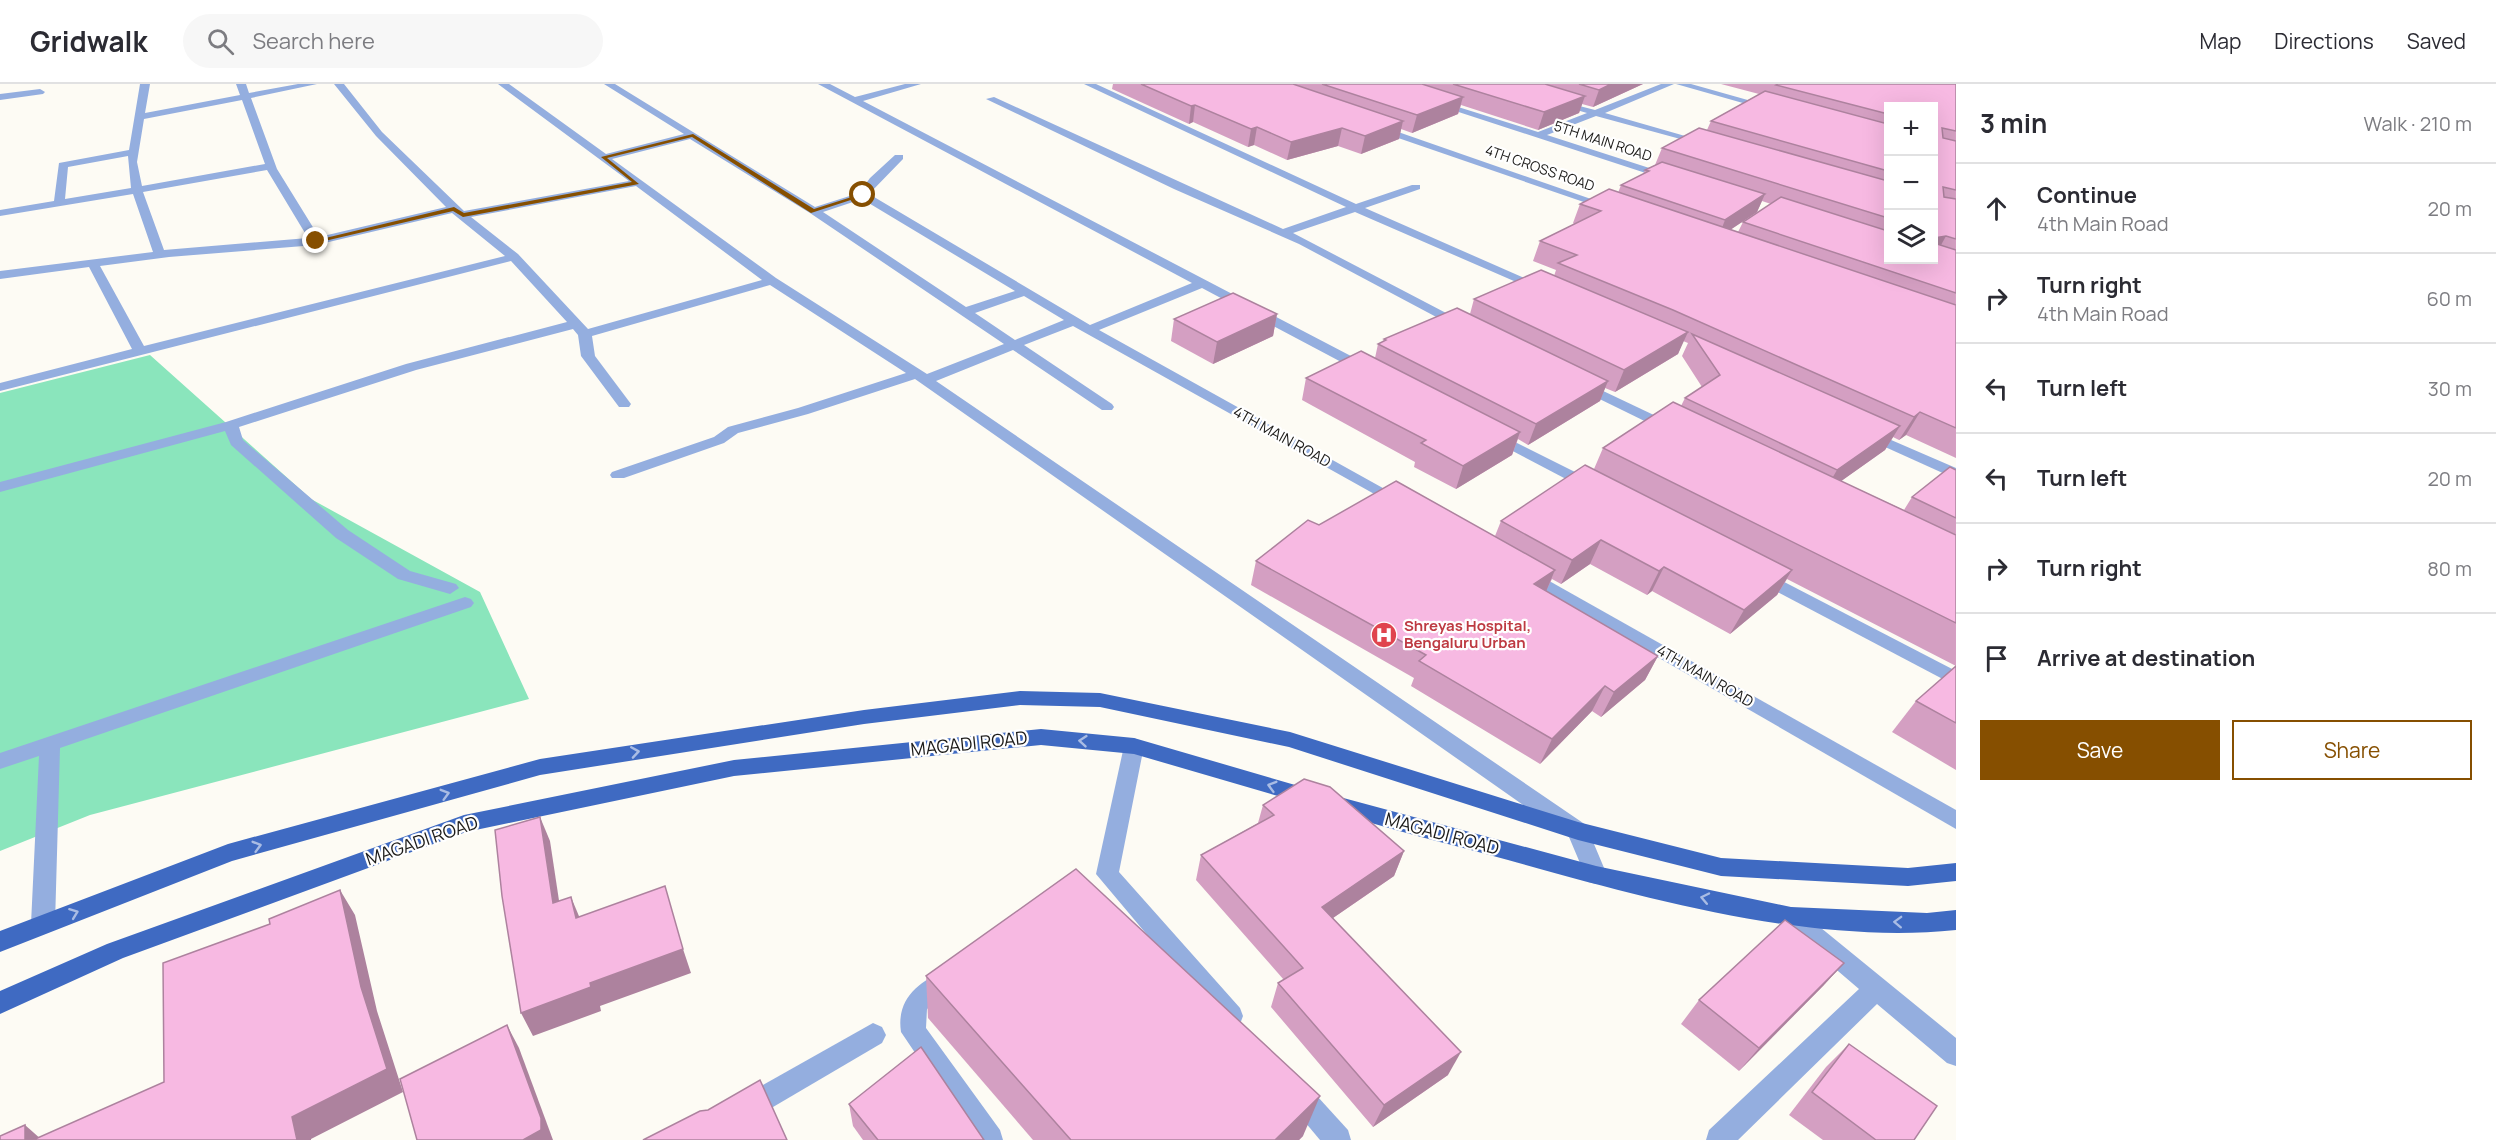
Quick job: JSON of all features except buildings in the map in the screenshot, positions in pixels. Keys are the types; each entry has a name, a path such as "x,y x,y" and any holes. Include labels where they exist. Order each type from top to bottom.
{"main road":[{"path":"0,942 228,854 540,767 864,717 1020,698 1100,700 1290,740 1578,831 1721,867 1908,877 1956,872"},
{"name":"MAGADI ROAD","path":"0,1003 115,951 464,824 734,768 1041,737 1134,746 1387,819 1596,875 1791,917 1927,923 1956,920"}],"street":[{"path":"145,84 132,162 137,190 160,255"},
{"path":"241,84 271,166 316,241"},
{"path":"140,117 312,84"},
{"path":"339,84 379,134 458,212 514,257 580,329 588,356 624,404"},
{"path":"503,84 772,281 921,377 1578,831 1596,875"},
{"path":"609,84 814,211 1107,407"},
{"path":"823,84 929,137 1201,284 1381,377"},
{"path":"854,100 916,84"},
{"path":"1089,84 1355,208 1551,292"},
{"path":"1537,136 1670,84"},
{"path":"1681,84 1783,111"},
{"path":"0,97 40,92"},
{"name":"5TH MAIN ROAD","path":"1419,98 1682,182"},
{"path":"991,99 1282,233 1480,334"},
{"path":"1551,100 1710,147"},
{"name":"4TH CROSS ROAD","path":"1362,122 1620,211"},
{"path":"603,158 693,135"},
{"path":"914,147 929,137"},
{"path":"58,204 63,165 134,152"},
{"path":"814,211 863,195 874,180 899,157"},
{"path":"0,213 271,166"},
{"path":"0,275 92,262 316,241 458,212 637,183"},
{"path":"1282,233 1416,186"},
{"name":"4TH MAIN ROAD","path":"863,195 1081,325 1416,511"},
{"path":"0,387 514,257"},
{"path":"92,262 140,351"},
{"path":"0,487 231,425 411,367 580,329 772,281"},
{"path":"618,475 719,440 732,430 921,377 1201,284"},
{"path":"964,312 1025,292"},
{"path":"1564,376 1691,438"},
{"path":"231,425 236,442 342,534 404,575 450,588"},
{"path":"1476,427 1603,493"},
{"path":"1860,430 1956,474"},
{"name":"4TH MAIN ROAD","path":"1510,565 1956,820"},
{"path":"1749,569 1956,679"},
{"path":"0,761 465,603"},
{"path":"43,924 50,745"},
{"path":"1134,746 1097,880 1246,1034"},
{"path":"1791,917 1956,1054"},
{"path":"964,970 916,1002 910,1018 914,1032 990,1140"},
{"path":"1719,1140 1877,988"},
{"path":"729,1118 873,1035"},
{"path":"1284,1078 1338,1140"}],"green space":[{"path":"150,355 311,499 480,592 529,699 90,815 0,851 0,393"}],"place":[{"name":"Shreyas Hospital, Bengaluru Urban","path":"1384,635"}],"route":[{"path":"316,241 454,209 463,215 637,183 603,158 693,135 814,211 863,195"}]}
